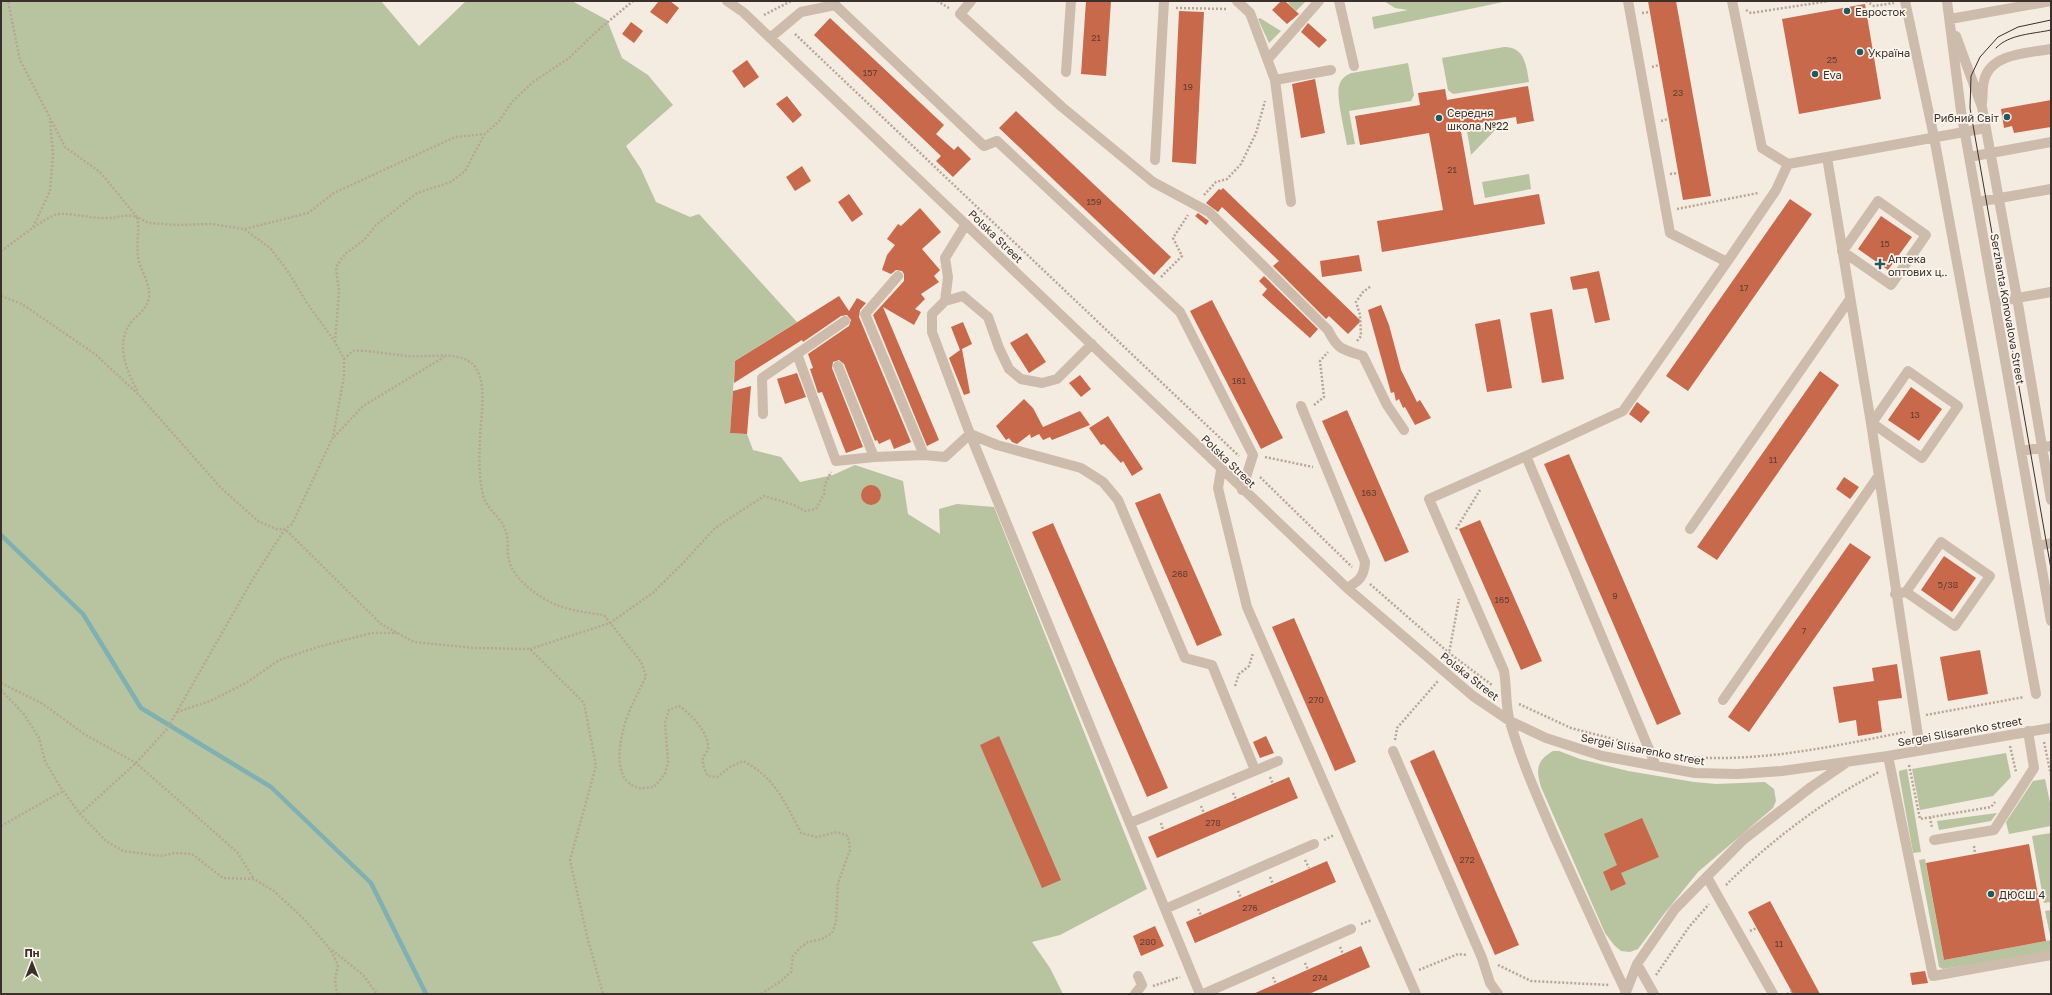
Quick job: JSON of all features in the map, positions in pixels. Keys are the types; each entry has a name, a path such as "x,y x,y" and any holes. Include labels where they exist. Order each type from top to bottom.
{"street":[{"name":"Polska Street","path":"727,1 754,22 1092,344 1221,470 1347,588 1473,696 1510,721"},
{"path":"743,12 745,1"},
{"path":"971,1 960,14 992,45 1062,107 1153,182 1209,212 1328,330 1335,344 1342,349 1363,356 1387,405 1404,430"},
{"path":"1066,72 1071,1"},
{"path":"1237,1 1250,13 1276,83 1291,202"},
{"path":"1268,59 1319,1"},
{"path":"1339,1 1354,66"},
{"path":"1628,1 1670,233 1727,262"},
{"path":"1732,1 1762,148 1788,164 1986,128"},
{"path":"1905,1 1934,137 2036,694"},
{"name":"Serzhanta Konovalova Street","path":"1947,1 1964,132 2022,451 2051,621"},
{"path":"1982,107 1950,19 2051,1"},
{"path":"1155,160 1164,4"},
{"path":"770,38 801,12 835,5 984,146 997,141 1153,286 1180,312 1253,455 1242,490"},
{"path":"1982,107 1984,80 1990,68 2004,58 2051,49"},
{"path":"1276,83 1331,70"},
{"name":"Serzhanta Konovalova Street","path":"1982,107 2017,298 2047,447 2051,500"},
{"path":"1969,157 2051,142"},
{"path":"1827,158 1871,423 1895,594 1920,749"},
{"path":"1625,993 1594,927 1525,768 1510,721 1504,671 1429,499 1622,411 1776,190 1788,164"},
{"path":"1977,202 2051,189"},
{"path":"1878,201 1926,235 1891,285 1843,251 1878,201"},
{"path":"946,301 948,277 946,258 966,224"},
{"path":"898,276 865,314 924,455"},
{"path":"1995,302 2051,292"},
{"path":"1092,344 1057,379 1042,383 1022,379 1009,369 999,348 988,317 963,296 946,301 932,314 932,332 970,434 1192,972 1202,994 1351,929"},
{"path":"1690,529 1850,299"},
{"path":"763,414 762,378 845,321"},
{"path":"797,354 836,461 874,457 924,455 945,457 970,434"},
{"path":"838,366 874,457"},
{"path":"1908,371 1958,406 1922,458 1871,423 1908,371"},
{"path":"1301,406 1366,562 1360,581 1347,588"},
{"path":"970,434 997,445 1081,468 1103,482 1118,500 1185,658 1212,665 1255,770"},
{"path":"2022,451 2047,447"},
{"path":"1526,456 1656,766"},
{"path":"1221,470 1218,488 1247,607 1346,830 1416,994"},
{"path":"1723,700 1878,478"},
{"path":"1895,594 1906,592 1941,542 1990,576 1955,626 1906,592"},
{"path":"2038,546 2051,543"},
{"name":"Sergei Slisarenko street","path":"1510,721 1546,738 1602,756 1695,773 1738,774 1782,771 1888,756 1920,749 2051,728"},
{"path":"1934,840 1994,830 2034,768 2028,731"},
{"path":"1393,751 1482,958 1490,983 1498,994"},
{"path":"1888,756 1933,976 2051,955"},
{"path":"1130,823 1278,761"},
{"name":"Sergei Slisarenko street","path":"1625,993 1637,964 1676,909 1743,840 1811,786 1849,761"},
{"path":"1165,909 1314,844"},
{"path":"1707,877 1773,994"},
{"path":"1637,964 1652,990"},
{"path":"1135,994 1142,984 1138,976"}],"path":[{"path":"8,1 20,60 65,147 100,172 137,217 139,225 138,256 148,287 149,299 142,313 133,320 124,334 122,347 129,374 140,394"},
{"path":"335,342 339,292 336,267 345,254 364,240 376,225 417,193 451,182 465,172 484,134 499,121 512,102 533,82 569,58 597,31 633,1"},
{"path":"754,22 768,11 791,1"},
{"path":"1732,1 1751,13 1830,1"},
{"path":"1866,1 1874,6 1905,1"},
{"path":"1164,4 1246,9"},
{"path":"786,25 1249,467 1362,577 1449,653 1518,704 1571,728 1649,748"},
{"path":"1153,286 1182,256 1173,238 1195,205 1216,182 1227,179 1241,164 1256,133 1263,103 1276,83"},
{"path":"1,251 27,234 33,227 50,191 53,154 49,117"},
{"path":"33,227 56,214 72,214 93,218 110,218 127,214 137,217 149,224 212,224 244,229 308,213 334,193 455,136 484,134"},
{"path":"1666,211 1776,190"},
{"path":"80,814 136,763 167,729 254,577 285,529 292,524 300,510 333,437 344,376 344,359 335,342 307,303 288,270 270,248 244,229"},
{"path":"1,296 22,304 95,354 140,394 221,488 258,521 276,529 285,529 381,624 414,642 475,648 530,649 610,623 654,592 715,528 764,496 794,505 805,511 816,509 824,494 825,484 836,461"},
{"path":"344,359 354,351 363,350 379,354 414,357 454,356 470,362 479,373 482,406 480,468 483,496 494,515 504,527 508,541 509,561 518,578 536,592 558,605 580,612 604,616 641,662 646,676 630,709 620,750 620,771 628,783 639,789 654,787 665,774 668,762 665,722 669,710 679,706 691,714 706,737 708,750 703,758 704,767 708,776 717,778 730,767 743,761 757,768 771,781 801,833 817,837 837,832 848,836 850,850 838,883 836,922 832,933 822,939 808,942 801,947 793,956 791,972 762,994"},
{"path":"333,437 363,406 444,356"},
{"path":"1253,455 1328,470"},
{"path":"1448,542 1492,471"},
{"path":"1398,728 1446,673 1463,577"},
{"path":"177,712 210,701 246,682 279,660 318,647 372,633 398,633"},
{"path":"1234,688 1239,674 1249,666 1259,633"},
{"path":"530,649 584,703 596,766 570,860 587,936 603,994"},
{"path":"1,683 43,704 84,734 136,763 237,852 254,879 274,891 305,920 330,948 363,975 377,994"},
{"path":"1,690 23,713 39,738 45,761 63,791 80,814 106,841 123,851 161,856 175,852 192,854 223,878 254,879"},
{"path":"1916,717 2036,694"},
{"path":"1672,755 1698,758 1759,757 1917,729"},
{"path":"2002,746 2044,740 2051,775"},
{"path":"2010,745 2016,775"},
{"path":"1652,990 1689,927 1717,895 1753,858 1790,830 1862,780 1890,766 1909,763 1920,819 1992,807 2000,796"},
{"path":"1,826 63,791"},
{"path":"1314,844 1346,830"},
{"path":"1351,929 1381,915"},
{"path":"330,948 338,965 335,980 337,994"},
{"path":"1408,975 1458,954 1482,958 1531,981 1612,986 1625,993"},
{"path":"1154,986 1192,972"},
{"path":"1787,994 1792,992"}],"green space":[{"path":"1,1 381,1 419,46 466,1 572,1 607,20 622,58 648,75 673,105 626,146 641,169 656,202 690,217 699,214 797,322 735,361 730,433 747,434 753,450 781,457 800,482 833,475 855,465 903,481 908,514 940,534 939,509 957,504 994,507 1147,889 1060,935 1032,942 1050,968 1063,994 1,994"},
{"path":"1290,1 1306,1 1296,11 1288,3"},
{"path":"1384,1 1508,1 1374,29 1372,17 1408,10 1395,8"},
{"path":"1260,18 1281,31 1269,43 1258,19"},
{"path":"1504,47 1516,50 1523,58 1529,82 1453,94 1448,90 1442,58"},
{"path":"1408,63 1414,95 1411,101 1349,111 1355,144 1347,145 1338,91 1342,79 1352,73"},
{"path":"1501,124 1471,155 1467,131"},
{"path":"1529,174 1531,189 1485,198 1482,182"},
{"path":"1553,751 1559,751 1580,759 1628,771 1694,782 1716,784 1765,782 1774,789 1776,801 1773,808 1698,872 1638,949 1630,952 1621,951 1614,945 1605,933 1541,787 1538,776 1540,762"},
{"path":"2006,753 2011,777 1993,796 1920,810 1912,769"},
{"path":"1907,769 1921,852 1913,853 1899,774 1899,771"},
{"path":"2045,779 2051,807 2051,826 2009,834 2006,822 2033,781"},
{"path":"1997,813 1991,821 1939,830 1937,821"},
{"path":"2051,833 2051,902 2044,903 2032,836"},
{"path":"1925,859 1944,960 2051,940 2051,952 1943,969 1939,967 1919,860"},
{"path":"2051,910 2051,940 2045,911"}],"building":[{"path":"659,1 670,1 679,8 667,24 650,12"},
{"path":"1086,1 1111,1 1106,76 1081,74"},
{"path":"1281,1 1285,1 1299,14 1287,24 1272,10"},
{"path":"1648,1 1676,1 1711,196 1683,200"},
{"path":"1865,4 1881,99 1799,114 1782,19"},
{"path":"1179,11 1204,12 1196,164 1172,162"},
{"path":"830,18 944,125 936,134 954,150 958,146 971,159 953,177 936,161 941,156 814,35"},
{"path":"631,22 643,31 634,43 622,34"},
{"path":"1308,23 1327,40 1319,48 1301,32"},
{"path":"747,60 759,77 744,88 732,71"},
{"path":"1315,79 1325,133 1301,138 1292,84"},
{"path":"1528,86 1534,121 1517,124 1516,117 1460,126 1474,205 1539,194 1545,224 1382,252 1377,221 1443,210 1429,133 1360,145 1355,116 1420,105 1418,93 1445,89 1447,100"},
{"path":"787,96 802,115 793,123 776,104"},
{"path":"2051,100 2051,127 2014,133 2012,126 2004,128 2001,109"},
{"path":"1016,111 1171,257 1154,275 999,128"},
{"path":"802,166 811,181 795,191 786,177"},
{"path":"1223,188 1361,321 1348,334 1329,316 1326,319 1273,266 1279,261 1222,207 1218,212 1206,203 1219,189 1221,190"},
{"path":"849,194 863,214 852,222 838,202"},
{"path":"1790,199 1812,214 1688,391 1666,376"},
{"path":"920,208 941,232 922,249 940,270 934,276 939,282 921,294 925,299 915,309 921,312 914,325 883,307 939,440 927,446 873,315 904,281 904,274 902,271 896,270 891,274 882,270 887,255 895,245 887,239 898,224 901,226"},
{"path":"1198,213 1209,221 1206,225 1195,216"},
{"path":"1881,216 1912,237 1888,270 1858,249"},
{"path":"1359,255 1362,271 1322,277 1320,261"},
{"path":"1599,271 1610,320 1595,323 1587,288 1573,290 1570,277"},
{"path":"1264,276 1318,329 1310,338 1262,295 1267,289 1259,281"},
{"path":"839,296 849,311 857,298 866,303 860,310 859,317 911,442 894,449 890,439 879,444 877,440 875,441 844,364 839,360 833,362 832,368 863,447 846,453 822,392 818,393 810,369 813,368 808,354 849,326 851,320 847,315 841,316 803,342 802,340 734,383 735,361"},
{"path":"1212,300 1283,438 1261,449 1190,311"},
{"path":"1381,305 1389,325 1401,370 1417,402 1420,400 1431,418 1415,425 1405,407 1403,408 1399,399 1396,401 1394,392 1391,393 1368,310"},
{"path":"1552,309 1564,379 1542,383 1530,313"},
{"path":"1500,319 1512,388 1487,392 1475,324"},
{"path":"963,322 972,344 962,349 970,393 964,395 949,358 960,350 951,327"},
{"path":"1027,333 1046,362 1029,373 1010,343"},
{"path":"1820,371 1839,385 1717,560 1697,547"},
{"path":"797,373 806,397 785,404 777,379"},
{"path":"1080,375 1091,389 1081,397 1069,383"},
{"path":"751,386 747,434 730,433 733,391"},
{"path":"1911,387 1942,409 1919,441 1888,420"},
{"path":"1024,399 1033,408 1043,427 1080,411 1090,425 1052,440 1050,437 1043,440 1039,434 1031,438 1030,434 1017,444 1012,442 1009,438 1006,440 996,426"},
{"path":"1637,402 1650,412 1641,423 1629,414"},
{"path":"1347,410 1409,552 1385,562 1322,421"},
{"path":"1108,416 1143,469 1132,476 1123,461 1121,463 1104,444 1101,445 1089,428"},
{"path":"1569,454 1681,714 1657,725 1544,464"},
{"path":"1844,477 1859,487 1850,499 1836,489"},
{"path":"871,485 878,488 881,495 878,502 871,505 864,502 861,495 864,488"},
{"path":"1160,493 1222,635 1197,646 1135,503"},
{"path":"1480,520 1542,661 1521,670 1459,529"},
{"path":"1053,523 1168,788 1147,797 1032,532"},
{"path":"1850,543 1871,557 1749,732 1728,717"},
{"path":"1944,556 1976,578 1952,612 1921,590"},
{"path":"1294,618 1356,762 1335,771 1272,627"},
{"path":"1980,650 1988,694 1948,701 1940,657"},
{"path":"1897,664 1902,698 1878,701 1882,732 1858,736 1856,720 1839,723 1833,687 1874,681 1872,668"},
{"path":"999,736 1061,880 1042,888 980,745"},
{"path":"1266,736 1274,753 1260,758 1253,742"},
{"path":"1434,750 1519,945 1495,955 1410,761"},
{"path":"1289,777 1298,798 1157,858 1148,837"},
{"path":"1642,818 1659,857 1621,873 1626,884 1611,891 1603,872 1617,865 1604,834"},
{"path":"2029,844 2046,941 1944,960 1926,863"},
{"path":"1327,861 1336,882 1195,943 1186,922"},
{"path":"1770,901 1820,994 1793,994 1748,912"},
{"path":"1155,926 1164,946 1141,956 1133,936"},
{"path":"1361,946 1370,967 1309,994 1253,994"},
{"path":"1925,971 1928,983 1912,985 1910,973"}],"waterway":[{"path":"1,535 83,614 141,708 271,787 371,883 426,994"}],"tram line":[{"path":"2051,20 2018,27 1998,37 1980,57 1971,76 1970,108 2051,569"},
{"path":"1996,48 2001,43 2014,37 2051,30"}],"place":[{"name":"Евросток","path":"1847,11"},
{"name":"Україна","path":"1860,52"},
{"name":"Eva","path":"1815,74"},
{"name":"Рибний Світ","path":"2007,117"},
{"name":"Середня школа №22","path":"1439,118"},
{"name":"Аптека оптових ц‥","path":"1880,264"},
{"name":"ДЮСШ 4","path":"1991,894"}]}
